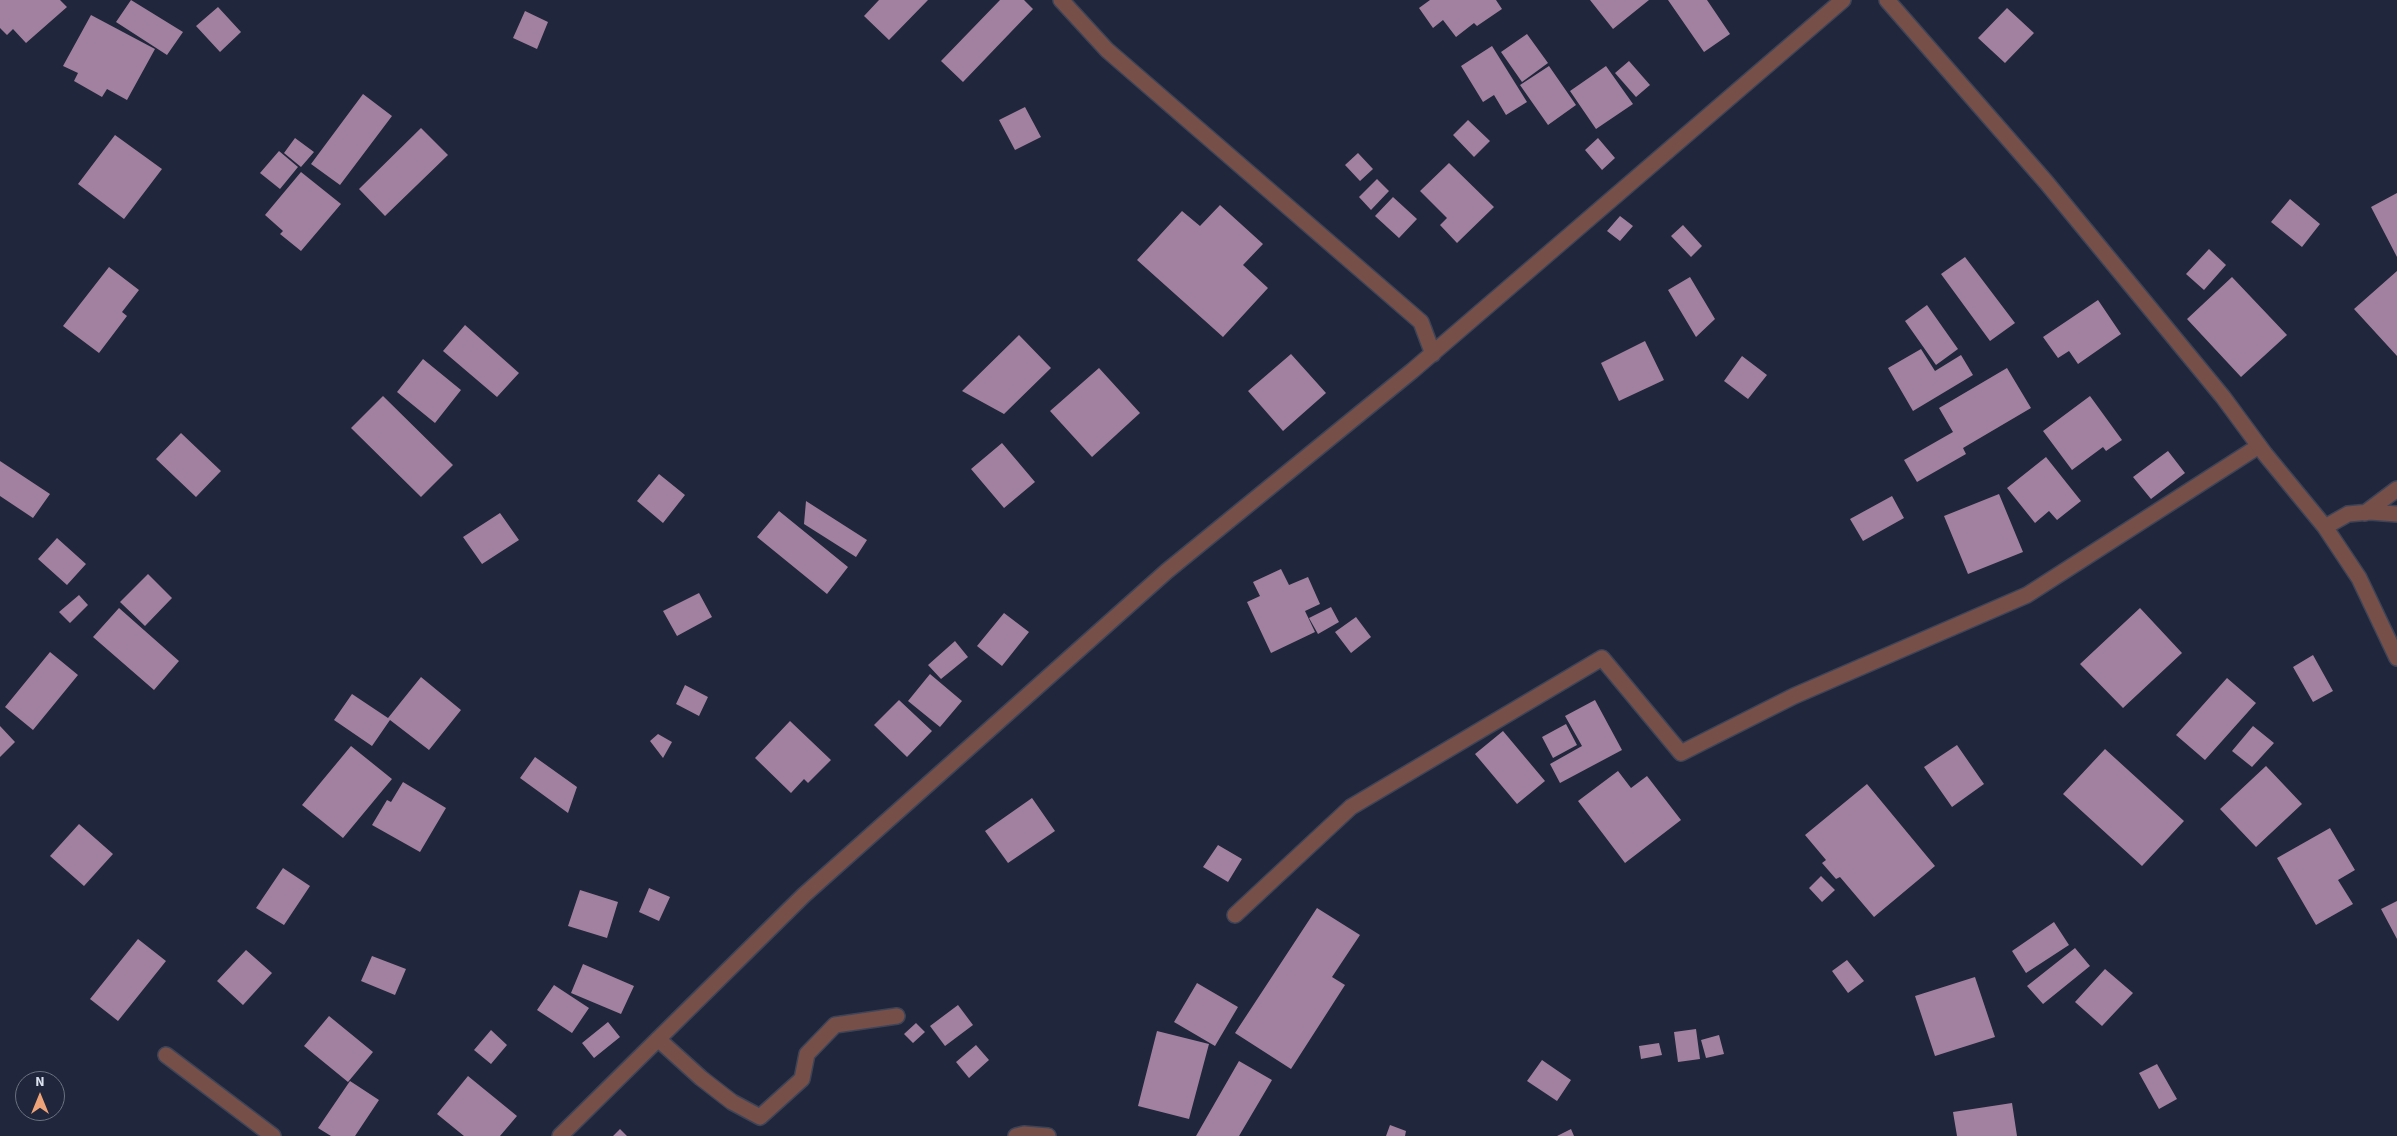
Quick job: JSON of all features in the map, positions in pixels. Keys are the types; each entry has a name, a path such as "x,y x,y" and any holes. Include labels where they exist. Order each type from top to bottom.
{"street":[{"path":"1061,0 1107,50 1421,322 1433,354"},
{"path":"560,1136 804,895 1160,578 1433,354 1843,0"},
{"path":"1888,0 2046,182 2223,398 2259,446 2325,527 2359,578 2397,658"},
{"path":"1235,915 1351,807 1602,658 1681,753 1794,696 2028,594 2259,446"},
{"path":"2365,513 2397,489"},
{"path":"2325,527 2348,514 2397,514"},
{"path":"658,1039 701,1078 732,1102 760,1117 802,1079 807,1054 835,1025 897,1016"},
{"path":"166,1055 273,1136"},
{"path":"1016,1136 1024,1134 1048,1136"}],"building":[{"path":"0,0 60,0 67,7 26,43 13,29 7,35 0,28"},
{"path":"131,0 183,32 167,55 116,22"},
{"path":"879,0 928,0 889,40 864,16"},
{"path":"1000,0 1024,0 1033,9 963,82 941,61"},
{"path":"1430,0 1496,0 1502,9 1477,26 1474,23 1456,37 1443,20 1433,28 1419,8"},
{"path":"1590,0 1649,0 1613,29"},
{"path":"1668,0 1707,0 1730,34 1704,52"},
{"path":"218,7 241,32 220,52 196,26"},
{"path":"2007,8 2034,33 2005,63 1978,38"},
{"path":"525,11 548,22 537,49 513,38"},
{"path":"91,15 155,49 127,100 107,89 102,97 74,81 78,73 63,66"},
{"path":"1527,34 1548,63 1522,82 1501,52"},
{"path":"1492,46 1527,102 1506,115 1494,95 1483,102 1461,66"},
{"path":"1629,61 1650,85 1636,97 1615,73"},
{"path":"1549,66 1576,105 1548,125 1520,85"},
{"path":"1606,66 1633,104 1596,129 1570,91"},
{"path":"363,94 392,116 340,185 311,164"},
{"path":"1025,107 1041,137 1015,150 999,120"},
{"path":"1468,120 1490,141 1474,157 1453,135"},
{"path":"421,128 448,155 385,216 359,189"},
{"path":"115,135 162,169 124,219 78,184"},
{"path":"295,138 314,152 301,167 284,153"},
{"path":"1598,138 1615,158 1602,170 1585,150"},
{"path":"279,151 298,167 280,189 260,173"},
{"path":"1358,153 1373,169 1360,181 1345,165"},
{"path":"1449,163 1494,207 1457,243 1440,225 1447,218 1420,191"},
{"path":"301,172 341,204 301,251 280,234 283,231 265,215"},
{"path":"1377,179 1389,191 1371,210 1359,197"},
{"path":"2397,193 2397,257 2371,207"},
{"path":"1393,197 1417,219 1399,238 1375,216"},
{"path":"2290,199 2320,224 2302,247 2271,222"},
{"path":"1220,205 1263,244 1243,265 1268,288 1223,337 1137,260 1182,211 1200,226"},
{"path":"1620,216 1633,226 1620,241 1607,231"},
{"path":"1683,225 1702,246 1691,257 1671,236"},
{"path":"2209,249 2226,265 2204,290 2186,274"},
{"path":"1965,257 2015,323 1990,341 1941,274"},
{"path":"109,267 139,290 122,312 127,316 99,353 63,326"},
{"path":"2397,271 2397,356 2354,309"},
{"path":"1690,277 1715,319 1696,337 1668,290"},
{"path":"2232,277 2287,335 2241,377 2187,319"},
{"path":"2098,300 2121,334 2078,364 2069,351 2058,358 2043,337"},
{"path":"1927,305 1958,349 1936,365 1905,321"},
{"path":"465,325 519,373 497,397 443,351"},
{"path":"1019,335 1051,368 1004,414 962,391"},
{"path":"1645,341 1664,380 1619,401 1601,363"},
{"path":"1921,349 1935,371 1961,355 1973,375 1913,411 1888,368"},
{"path":"1291,354 1326,393 1283,431 1248,391"},
{"path":"1742,356 1767,375 1748,399 1724,381"},
{"path":"423,359 461,390 435,423 397,392"},
{"path":"1099,368 1140,413 1092,457 1050,411"},
{"path":"2007,368 2031,408 1963,448 1966,454 1917,482 1904,460 1953,432 1939,408"},
{"path":"383,396 453,465 421,497 351,428"},
{"path":"2090,396 2122,440 2106,451 2103,447 2072,470 2043,431"},
{"path":"181,433 221,471 196,497 156,459"},
{"path":"1002,443 1035,482 1004,508 971,469"},
{"path":"2168,451 2185,473 2151,499 2133,477"},
{"path":"2046,457 2081,501 2057,520 2049,511 2035,523 2007,488"},
{"path":"0,461 50,494 33,518 0,496"},
{"path":"659,474 685,495 663,523 637,501"},
{"path":"1999,494 2023,552 1968,574 1944,516"},
{"path":"1892,496 1904,518 1863,541 1850,519"},
{"path":"806,501 867,540 856,557 804,524"},
{"path":"779,511 848,567 827,594 757,537"},
{"path":"500,513 519,540 482,564 463,537"},
{"path":"57,538 86,564 67,585 38,559"},
{"path":"1281,569 1289,585 1308,577 1320,604 1305,611 1315,632 1271,653 1247,602 1260,596 1253,582"},
{"path":"148,574 172,598 145,626 120,602"},
{"path":"699,593 712,617 677,636 663,611"},
{"path":"79,595 88,605 70,623 59,612"},
{"path":"1331,607 1339,622 1318,634 1309,618"},
{"path":"119,608 179,661 154,690 93,637"},
{"path":"2140,608 2182,653 2123,708 2080,664"},
{"path":"1004,613 1029,632 1002,666 977,646"},
{"path":"1356,617 1371,637 1351,653 1335,632"},
{"path":"955,641 968,657 941,679 928,665"},
{"path":"50,652 78,675 33,730 5,707"},
{"path":"2313,655 2333,691 2313,702 2293,667"},
{"path":"930,674 962,701 940,727 908,701"},
{"path":"421,677 461,710 429,750 390,720 372,746 334,720 352,694 388,718"},
{"path":"2227,678 2256,703 2205,760 2176,735"},
{"path":"685,685 708,697 699,716 676,704"},
{"path":"899,700 932,731 907,757 874,725"},
{"path":"1595,700 1622,750 1560,783 1550,764 1582,746 1565,716"},
{"path":"790,721 831,760 808,783 804,779 791,793 755,758"},
{"path":"1566,724 1577,745 1553,758 1542,737"},
{"path":"0,726 15,742 0,757"},
{"path":"2253,726 2274,743 2252,767 2232,751"},
{"path":"1503,731 1545,781 1517,804 1475,754"},
{"path":"658,734 672,742 663,758 650,741"},
{"path":"1957,745 1984,784 1952,807 1924,767"},
{"path":"351,746 392,779 343,838 302,805"},
{"path":"2105,749 2184,821 2142,866 2063,794"},
{"path":"535,757 577,787 568,813 520,778"},
{"path":"2266,766 2302,804 2256,847 2220,809"},
{"path":"1618,771 1631,788 1647,776 1681,820 1625,863 1578,801"},
{"path":"403,782 446,808 420,852 372,825 387,800 391,802"},
{"path":"1867,784 1935,866 1874,917 1840,877 1836,879 1822,863 1826,860 1805,835"},
{"path":"1032,798 1055,831 1008,863 985,831"},
{"path":"79,824 113,854 84,886 50,856"},
{"path":"2330,828 2355,870 2338,880 2353,904 2316,925 2277,858"},
{"path":"1218,845 1242,859 1228,882 1203,867"},
{"path":"283,868 310,886 284,925 256,908"},
{"path":"1821,876 1835,890 1822,902 1809,888"},
{"path":"649,888 670,897 659,921 639,912"},
{"path":"580,890 618,902 607,938 568,926"},
{"path":"2397,901 2397,939 2381,909"},
{"path":"1317,908 1360,935 1332,977 1345,985 1291,1069 1235,1033"},
{"path":"2054,922 2069,945 2026,973 2012,951"},
{"path":"138,939 166,961 118,1021 90,999"},
{"path":"2075,948 2090,966 2043,1004 2027,986"},
{"path":"246,950 272,973 243,1005 217,981"},
{"path":"372,956 406,969 395,995 361,981"},
{"path":"1847,960 1864,981 1848,993 1832,971"},
{"path":"583,964 634,986 621,1014 571,993"},
{"path":"2105,969 2133,993 2102,1026 2075,1002"},
{"path":"1975,977 1995,1037 1935,1056 1915,996"},
{"path":"1197,983 1238,1007 1215,1046 1174,1022"},
{"path":"554,985 589,1008 572,1033 537,1010"},
{"path":"958,1005 973,1025 945,1046 930,1026"},
{"path":"329,1016 373,1052 348,1082 304,1046"},
{"path":"608,1022 620,1037 594,1058 582,1043"},
{"path":"916,1023 925,1032 913,1043 904,1034"},
{"path":"1696,1029 1700,1059 1678,1062 1674,1032"},
{"path":"491,1030 507,1045 491,1064 474,1050"},
{"path":"1157,1031 1209,1044 1189,1119 1138,1106"},
{"path":"1719,1035 1724,1054 1706,1058 1701,1040"},
{"path":"1659,1043 1662,1055 1641,1059 1639,1046"},
{"path":"976,1045 989,1060 969,1078 956,1062"},
{"path":"1542,1060 1571,1080 1557,1101 1527,1081"},
{"path":"1239,1061 1272,1080 1239,1136 1196,1136"},
{"path":"2157,1064 2177,1099 2159,1109 2139,1073"},
{"path":"468,1076 517,1116 500,1136 464,1136 437,1114"},
{"path":"350,1081 379,1100 355,1136 331,1136 318,1128"},
{"path":"2012,1103 2017,1136 1957,1136 1953,1112"},
{"path":"1390,1125 1406,1131 1405,1136 1386,1136"},
{"path":"620,1129 627,1136 613,1136"},
{"path":"1571,1129 1574,1136 1557,1136"}]}
